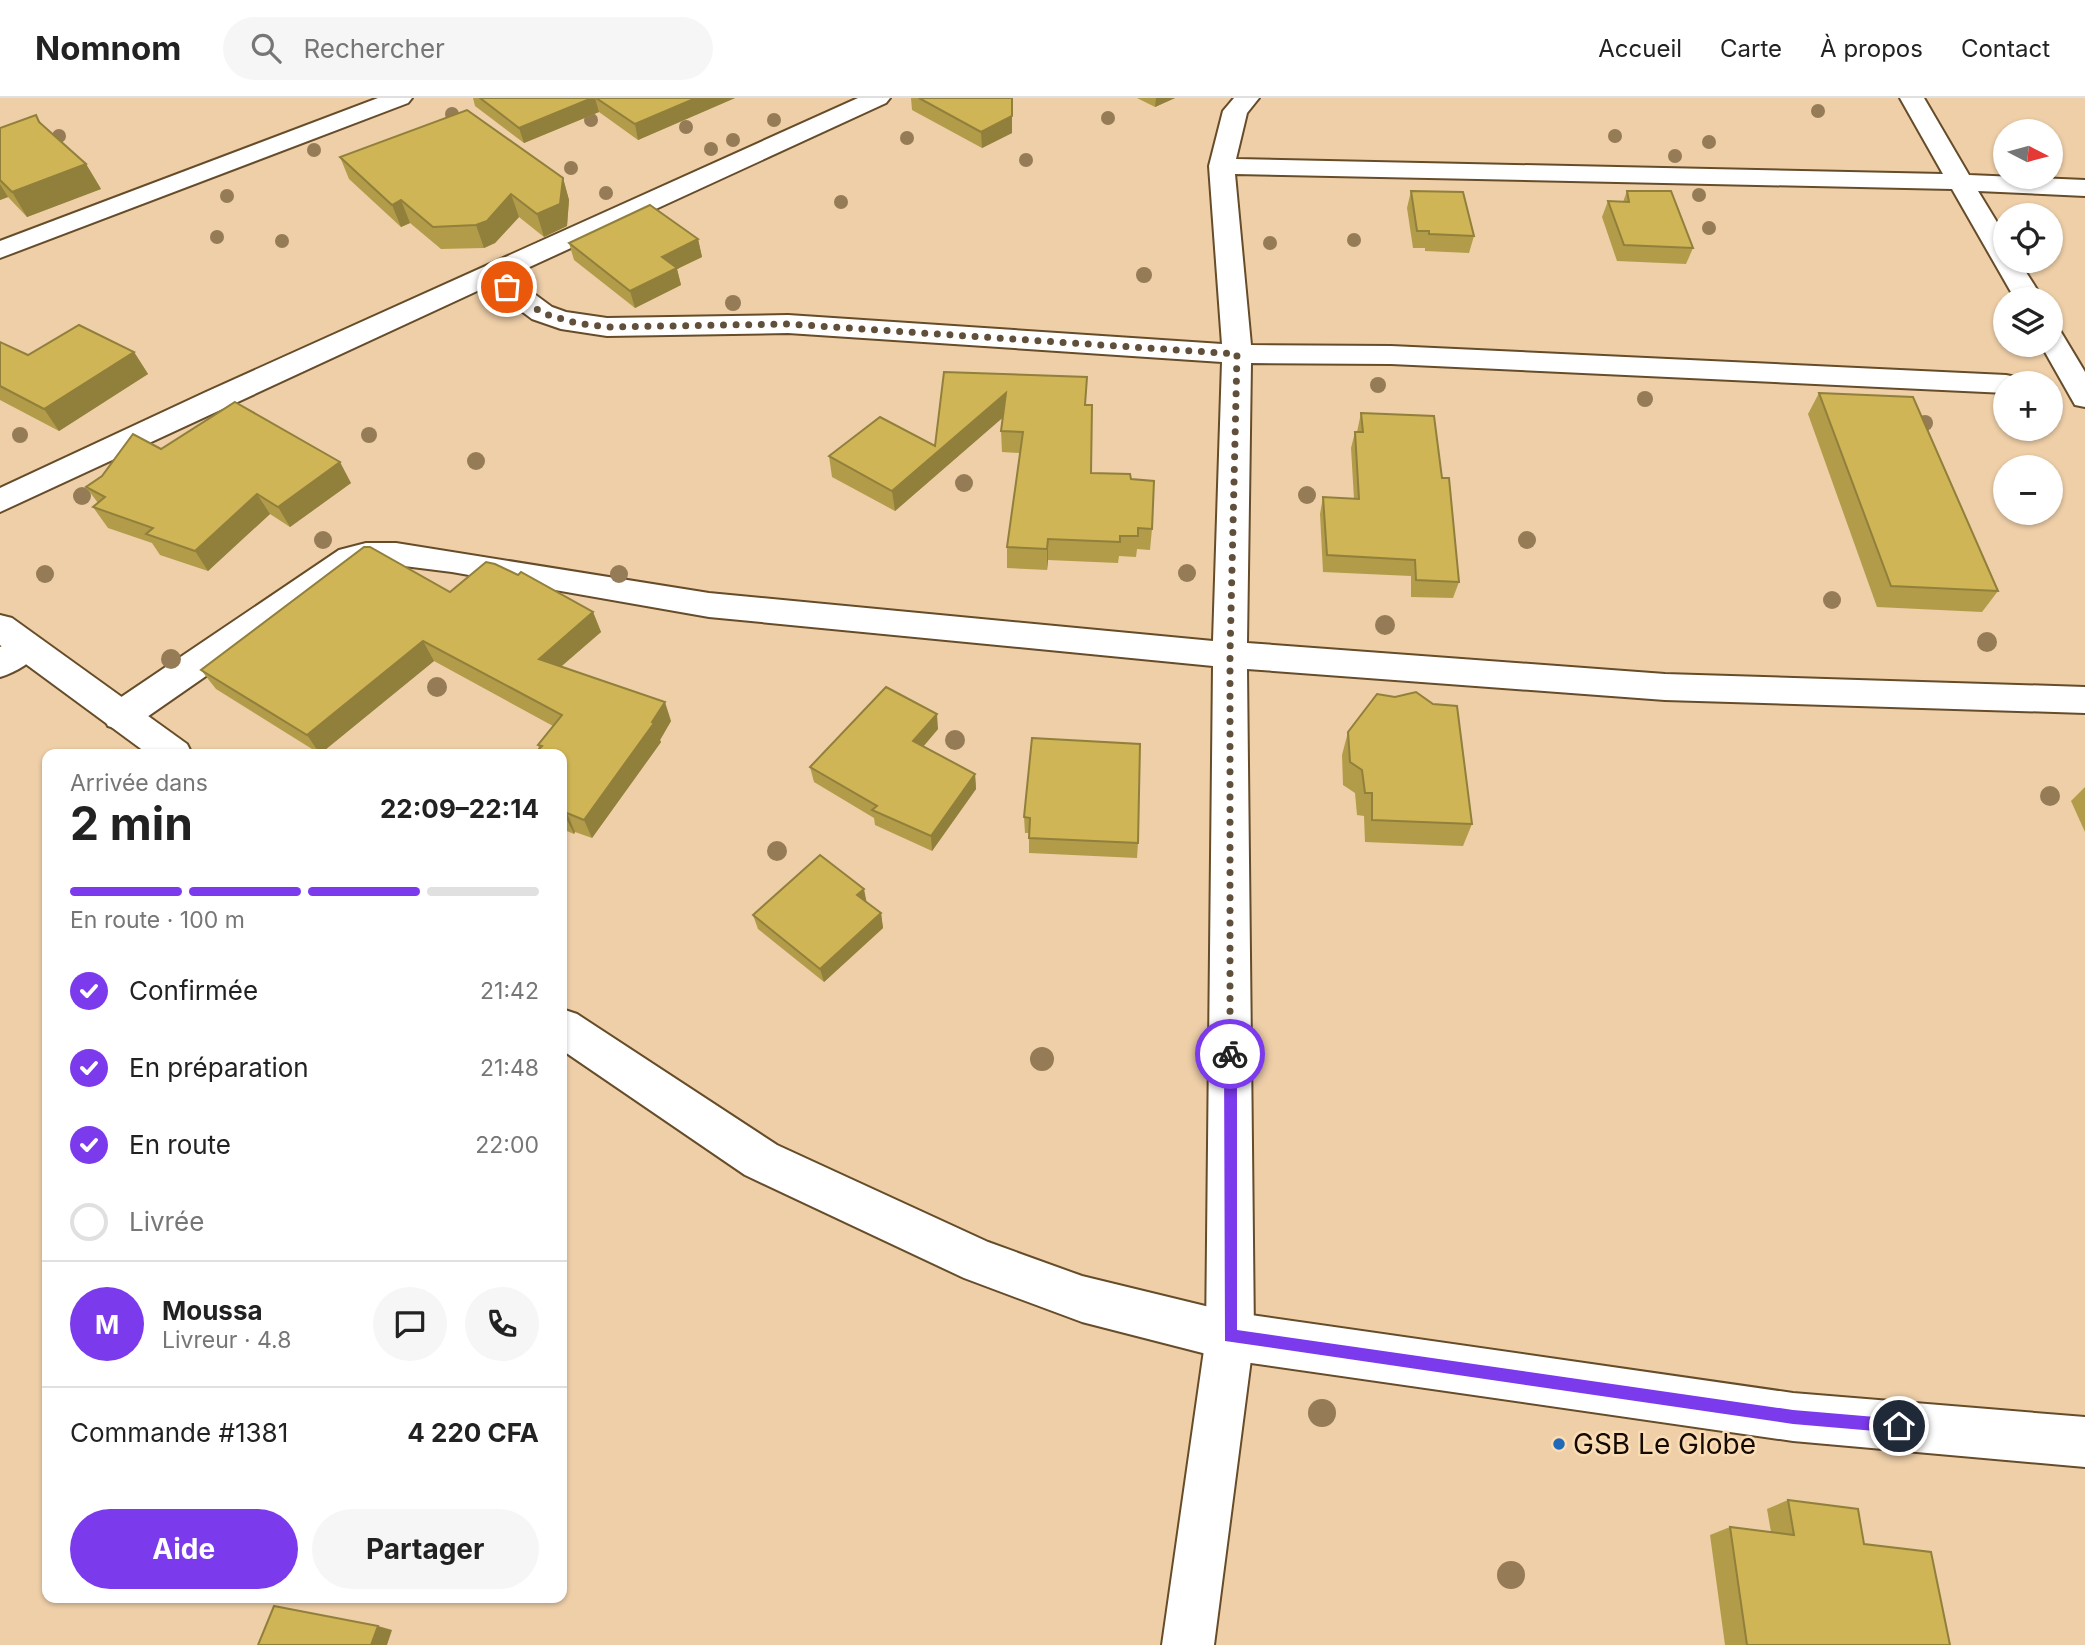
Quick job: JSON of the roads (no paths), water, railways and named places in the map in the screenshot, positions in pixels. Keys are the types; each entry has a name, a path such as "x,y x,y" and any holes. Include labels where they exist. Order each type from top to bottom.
{"street":[{"path":"0,250 400,98"},
{"path":"0,500 878,98"},
{"path":"1188,1645 1230,1336 1230,655 1237,354 1222,166 1235,111 1247,98"},
{"path":"1912,98 1993,238"},
{"path":"1222,166 1960,182 2085,188"},
{"path":"490,274 542,313 576,323 607,327 788,324 1237,354 1391,355 1993,383"},
{"path":"2060,357 2075,390"},
{"path":"121,716 351,558 366,554 396,554 452,561 709,606 1230,655 1665,687 2085,699"},
{"path":"8,646 121,716 167,749"},
{"path":"567,1030 761,1160 980,1262 1082,1299 1230,1336 1793,1417 2085,1442"}],"place":[{"name":"GSB Le Globe","path":"1559,1444"}]}
